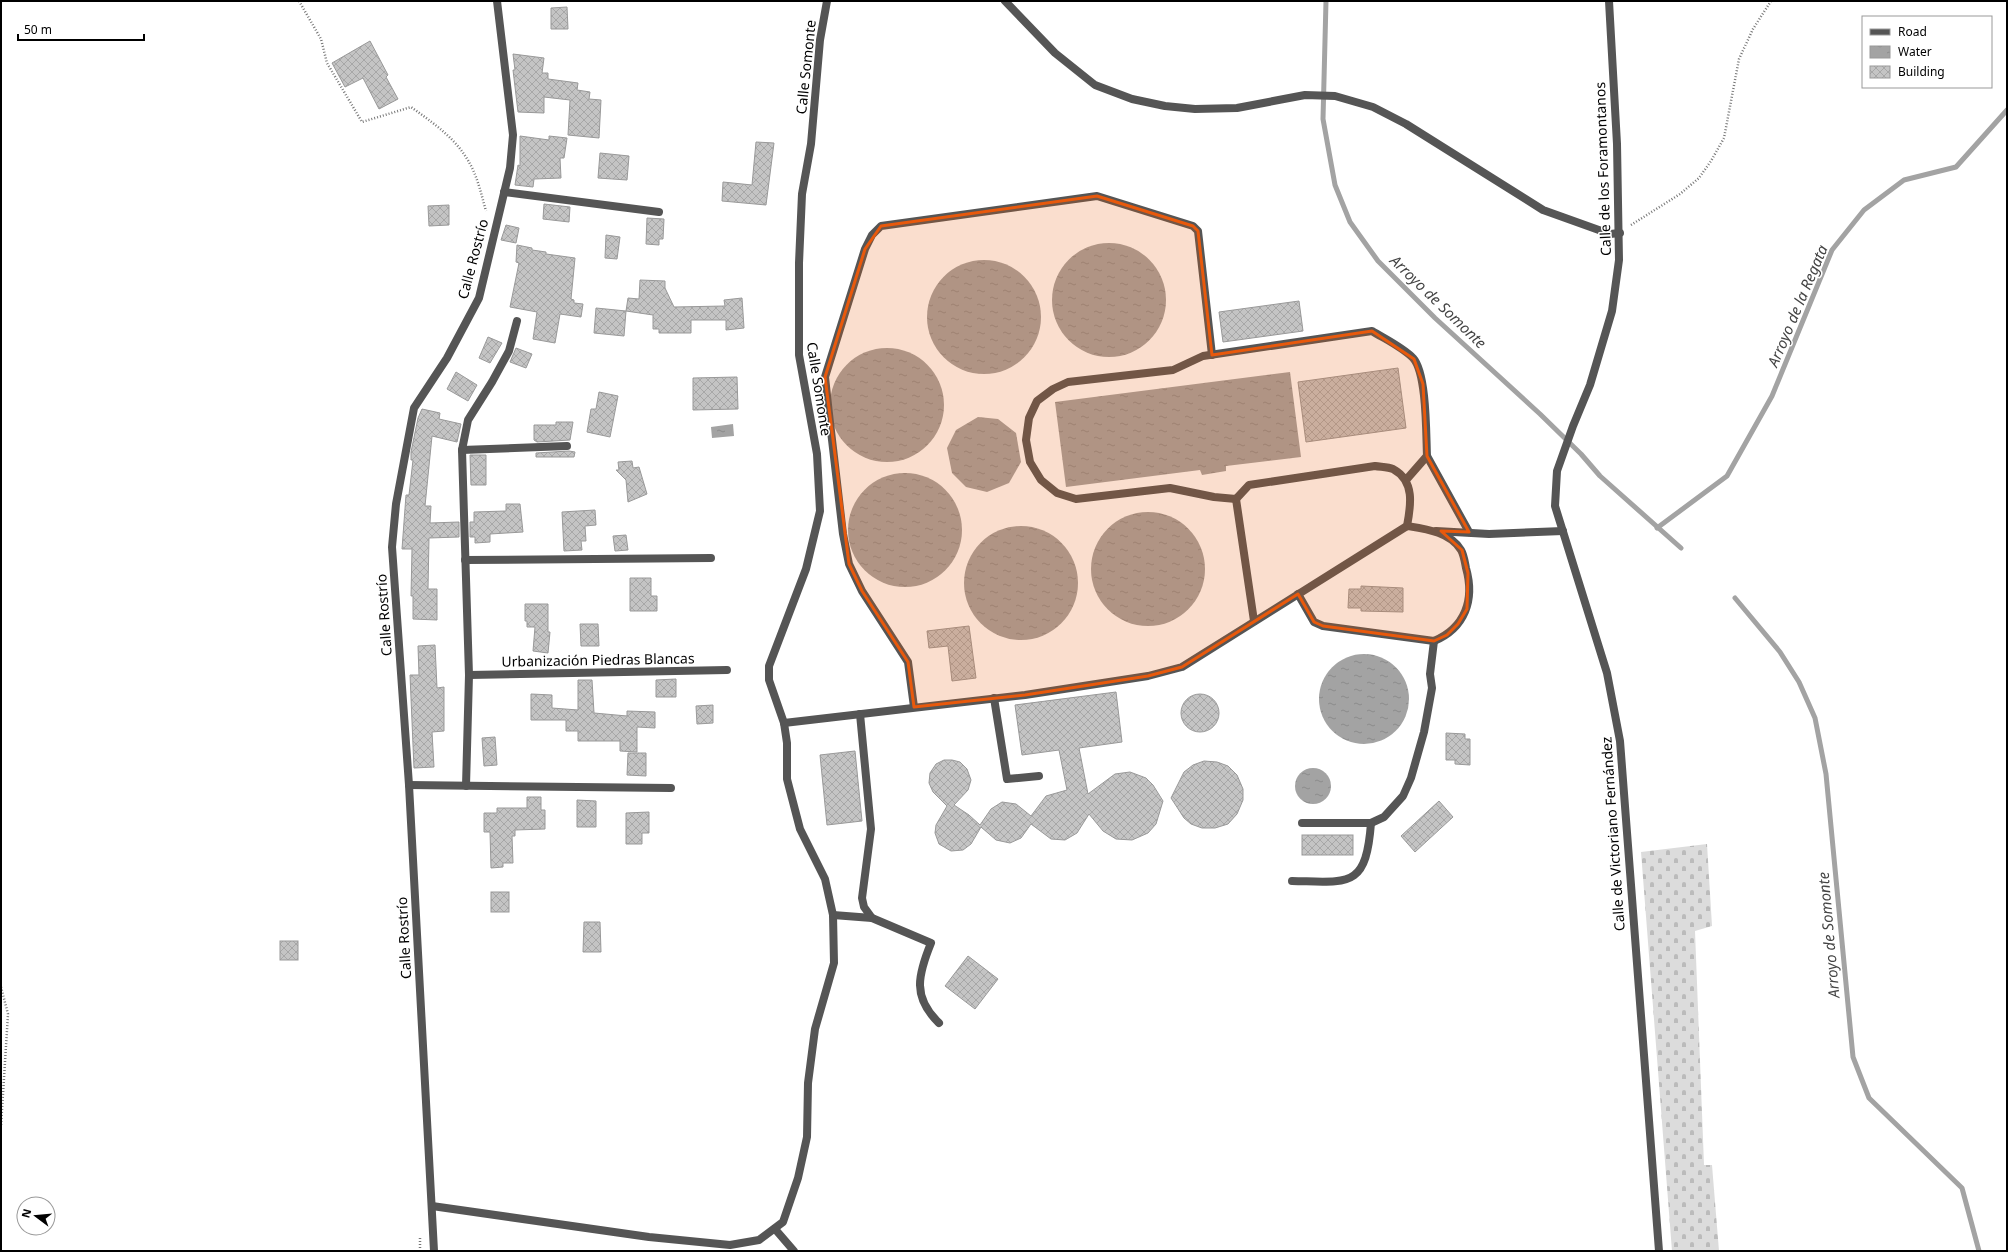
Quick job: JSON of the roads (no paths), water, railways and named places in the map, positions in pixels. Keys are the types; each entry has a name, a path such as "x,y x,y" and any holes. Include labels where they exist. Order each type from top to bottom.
{"street":[{"name":"Calle Rostrío","path":"434,1251 409,785 392,547 396,504 414,408 447,358 479,298 510,168 513,135 497,1"},
{"name":"Calle Somonte","path":"775,1229 783,1222 798,1178 807,1137 808,1083 815,1028 834,963 833,915 825,879 800,829 787,779 787,743 784,723 769,680 769,666 806,568 820,511 816,454 799,354 799,263 802,194 811,144 820,40 827,1"},
{"path":"1005,1 1055,53 1095,85 1132,99 1165,106 1194,109 1237,108 1305,95 1335,96 1373,107 1406,124 1543,210 1610,234 1620,233"},
{"name":"Calle de los Foramontanos","path":"1573,426 1590,385 1612,311 1619,260 1620,233 1609,1"},
{"path":"504,192 659,212"},
{"path":"914,707 908,662 862,591 849,564 843,534 825,377 865,249 872,235 881,226 1097,196 1192,226 1198,231 1212,355"},
{"path":"466,786 468,675 462,450 468,420 492,382 509,351 517,321"},
{"path":"1407,526 1411,492 1406,480 1393,469 1375,466 1250,485 1236,498 1214,497 1170,488 1076,499 1057,494 1041,480 1030,462 1026,440 1029,418 1037,401 1053,389 1068,382 1174,370 1203,356 1372,331 1392,342 1414,359 1423,384 1427,456 1470,532"},
{"name":"Calle de Victoriano Fernández","path":"1573,426 1557,471 1555,506 1607,673 1620,741 1659,1251"},
{"path":"462,450 567,446"},
{"path":"1406,480 1427,456"},
{"path":"1236,498 1254,621"},
{"path":"784,723 994,698 1148,676 1182,666 1407,526 1435,531 1489,534 1562,531"},
{"path":"1298,594 1314,622 1323,626 1434,641 1447,635 1458,624 1467,609 1469,591 1468,573 1462,550 1450,540 1435,531"},
{"path":"465,560 711,558"},
{"path":"1302,823 1371,823 1384,817 1402,796 1411,778 1424,732 1432,688 1430,674 1434,641"},
{"name":"Urbanización Piedras Blancas","path":"468,675 727,670"},
{"path":"994,698 1007,779 1039,776"},
{"path":"860,714 872,829 862,898 864,907 872,918"},
{"path":"409,785 671,788"},
{"path":"1292,881 1336,881 1351,878 1360,872 1368,853 1371,823"},
{"path":"833,915 872,918 931,943 922,965 919,984 923,1001 930,1014 939,1023"},
{"path":"432,1206 649,1237 730,1245 759,1240 775,1229 794,1251"}],"water":[{"path":"1109,243 1120,244 1131,248 1149,260 1161,278 1165,289 1165,311 1161,322 1149,340 1131,352 1120,356 1109,357 1098,356 1087,352 1069,340 1057,322 1053,311 1052,300 1053,289 1057,278 1069,260 1087,248 1098,244"},
{"path":"984,260 995,261 1006,265 1016,270 1024,277 1031,285 1036,295 1040,306 1040,328 1036,339 1031,349 1024,357 1016,364 1006,369 995,373 984,374 973,373 962,369 952,364 944,357 937,349 932,339 928,328 927,317 928,306 932,295 937,285 944,277 952,270 962,265 973,261"},
{"path":"887,348 909,353 927,365 939,383 944,405 939,427 927,445 909,457 887,462 865,457 847,445 835,427 830,405 835,383 847,365 865,353"},
{"path":"1290,372 1301,457 1226,466 1226,471 1202,475 1200,470 1066,487 1055,402"},
{"path":"978,417 998,419 1016,433 1021,462 1009,483 987,492 966,487 952,473 947,448 956,430"},
{"path":"733,424 734,436 712,438 711,427"},
{"path":"905,473 916,474 927,478 937,483 945,490 952,498 957,508 961,519 961,541 957,552 952,562 945,570 937,577 927,582 916,586 905,587 894,586 883,582 873,577 865,570 858,562 853,552 849,541 848,530 849,519 853,508 858,498 865,490 873,483 883,478 894,474"},
{"path":"1148,512 1159,513 1170,517 1180,522 1188,529 1195,537 1200,547 1204,558 1204,580 1200,591 1195,601 1188,609 1180,616 1170,621 1159,625 1148,626 1137,625 1126,621 1116,616 1108,609 1101,601 1096,591 1092,580 1091,569 1092,558 1096,547 1101,537 1108,529 1116,522 1126,517 1137,513"},
{"path":"1021,526 1032,527 1043,531 1053,536 1061,543 1068,551 1073,561 1077,572 1077,594 1073,605 1068,615 1061,623 1053,630 1043,635 1032,639 1021,640 1010,639 999,635 989,630 981,623 974,615 969,605 965,594 964,583 965,572 969,561 974,551 981,543 989,536 999,531 1010,527"},
{"path":"1364,654 1381,657 1396,667 1406,682 1409,699 1406,716 1396,731 1381,741 1364,744 1347,741 1332,731 1322,716 1319,699 1322,682 1332,667 1347,657"},
{"path":"1313,768 1323,771 1328,776 1331,786 1328,796 1323,801 1313,804 1303,801 1298,796 1295,786 1298,776 1303,771"}],"waterway":[{"name":"Arroyo de Somonte","path":"1326,1 1323,119 1335,185 1350,222 1378,261 1435,318 1540,414 1581,454 1600,476 1681,548"},
{"name":"Arroyo de la Regata","path":"1657,528 1727,476 1772,396 1832,250 1864,210 1904,180 1956,167 2007,110"},
{"name":"Arroyo de Somonte","path":"1735,598 1780,652 1799,682 1815,718 1826,774 1853,1057 1869,1098 1962,1188 1979,1251"}]}
